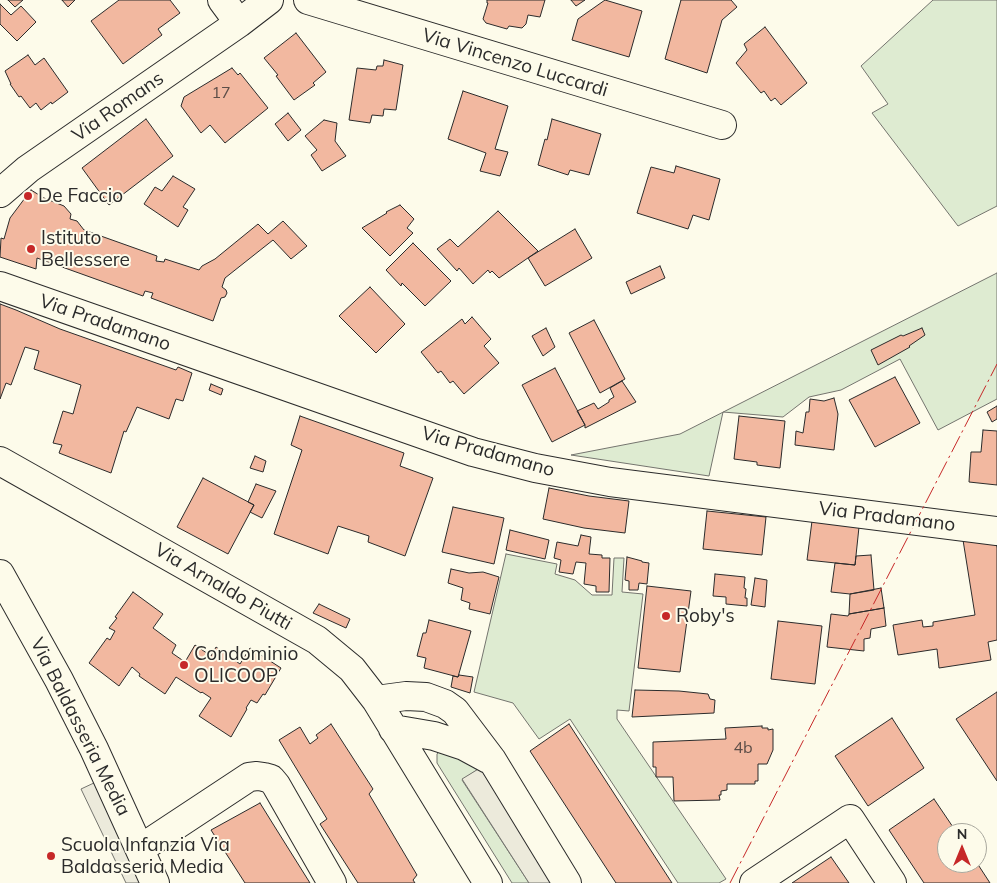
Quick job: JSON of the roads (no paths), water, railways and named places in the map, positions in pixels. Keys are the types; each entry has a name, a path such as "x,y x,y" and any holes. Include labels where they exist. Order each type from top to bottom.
{"street":[{"path":"222,0 239,23"},
{"name":"Via Romans","path":"0,192 28,169 239,23 269,0"},
{"name":"Via Vincenzo Luccardi","path":"308,0 722,125"},
{"name":"Via Pradamano","path":"0,286 473,452 535,468 610,482 997,531"},
{"name":"Via Arnaldo Piutti","path":"0,460 317,640 352,669 376,700 488,883"},
{"name":"Via Baldasseria Media","path":"0,574 87,733 155,883"},
{"path":"376,700 406,696 426,697 445,704 456,711 492,760 567,883"},
{"path":"393,729 434,736 464,746 492,760"},
{"path":"140,849 249,777 264,777 271,779 276,785 332,883"},
{"path":"754,883 850,819 892,883"}],"place":[{"name":"De Faccio","path":"28,196"},
{"name":"Istituto Bellessere","path":"31,249"},
{"name":"Roby's","path":"666,616"},
{"name":"Condominio OLICOOP","path":"184,665"},
{"name":"Scuola Infanzia Via Baldasseria Media","path":"51,856"}]}
